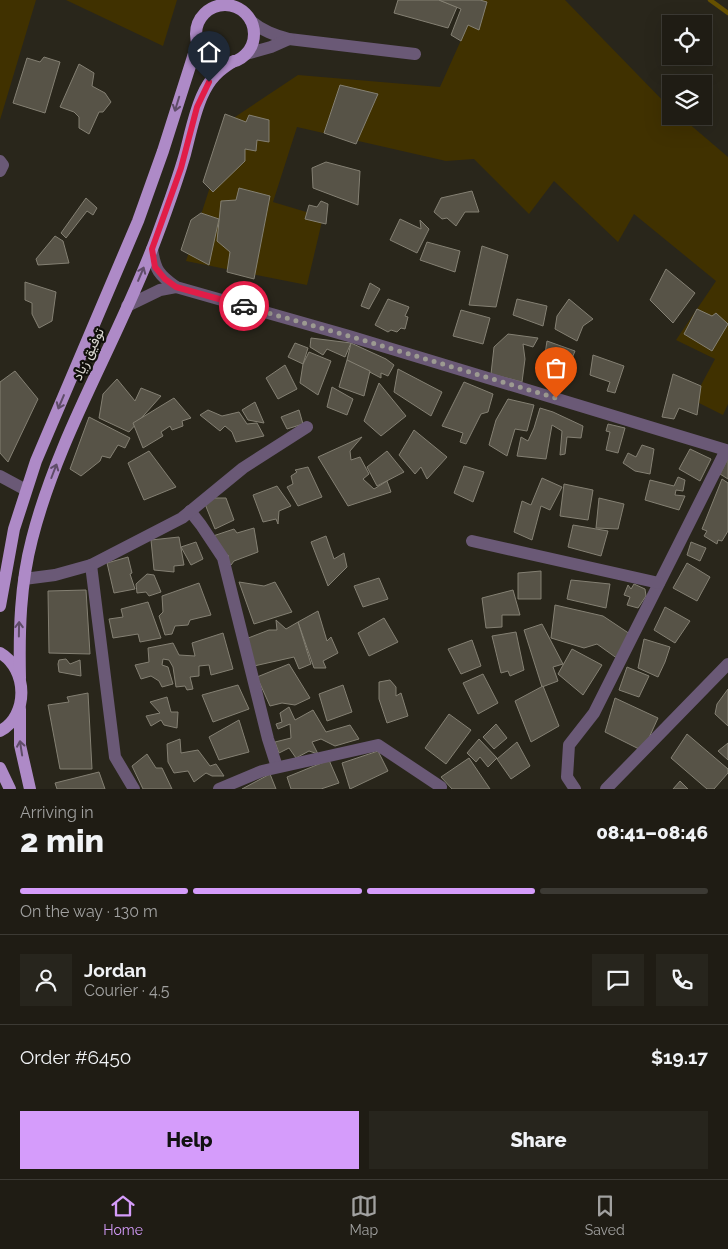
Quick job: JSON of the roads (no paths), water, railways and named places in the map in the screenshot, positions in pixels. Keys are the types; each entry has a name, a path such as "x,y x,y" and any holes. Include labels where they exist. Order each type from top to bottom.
{"main road":[{"path":"201,19 204,0"},
{"path":"240,0 248,16 254,36 246,54 234,61 225,62 216,61 202,50 198,41 198,26 206,12 221,5 230,5 248,16"},
{"name":"توفيق زياد","path":"0,606 14,529 26,490 36,462 138,221 163,151 198,41"},
{"name":"توفيق زياد","path":"20,706 22,692 20,678 20,608 31,541 41,507 81,405 152,249 181,168 202,95 217,72 234,61"},
{"path":"0,652 14,665 20,678"},
{"path":"0,731 13,719 20,706"},
{"path":"20,706 20,745 30,789"},
{"path":"0,768 10,789"}],"street":[{"path":"248,16 260,28 289,39 415,54"},
{"path":"246,54 271,47 289,39"},
{"path":"0,161 3,165 0,171"},
{"path":"152,249 155,267 165,279 176,287 349,336 726,450 594,713 570,745 567,777 575,789"},
{"path":"127,306 160,290 176,287"},
{"path":"24,579 55,575 91,565 182,518 243,468 307,427"},
{"path":"0,476 26,490"},
{"path":"190,512 223,558 268,739 277,767"},
{"path":"472,541 659,583"},
{"path":"91,565 115,757 134,789"},
{"path":"606,789 728,664"},
{"path":"219,789 262,771 378,745 441,787"}],"waterway":[{"path":"710,0 728,13"}]}
